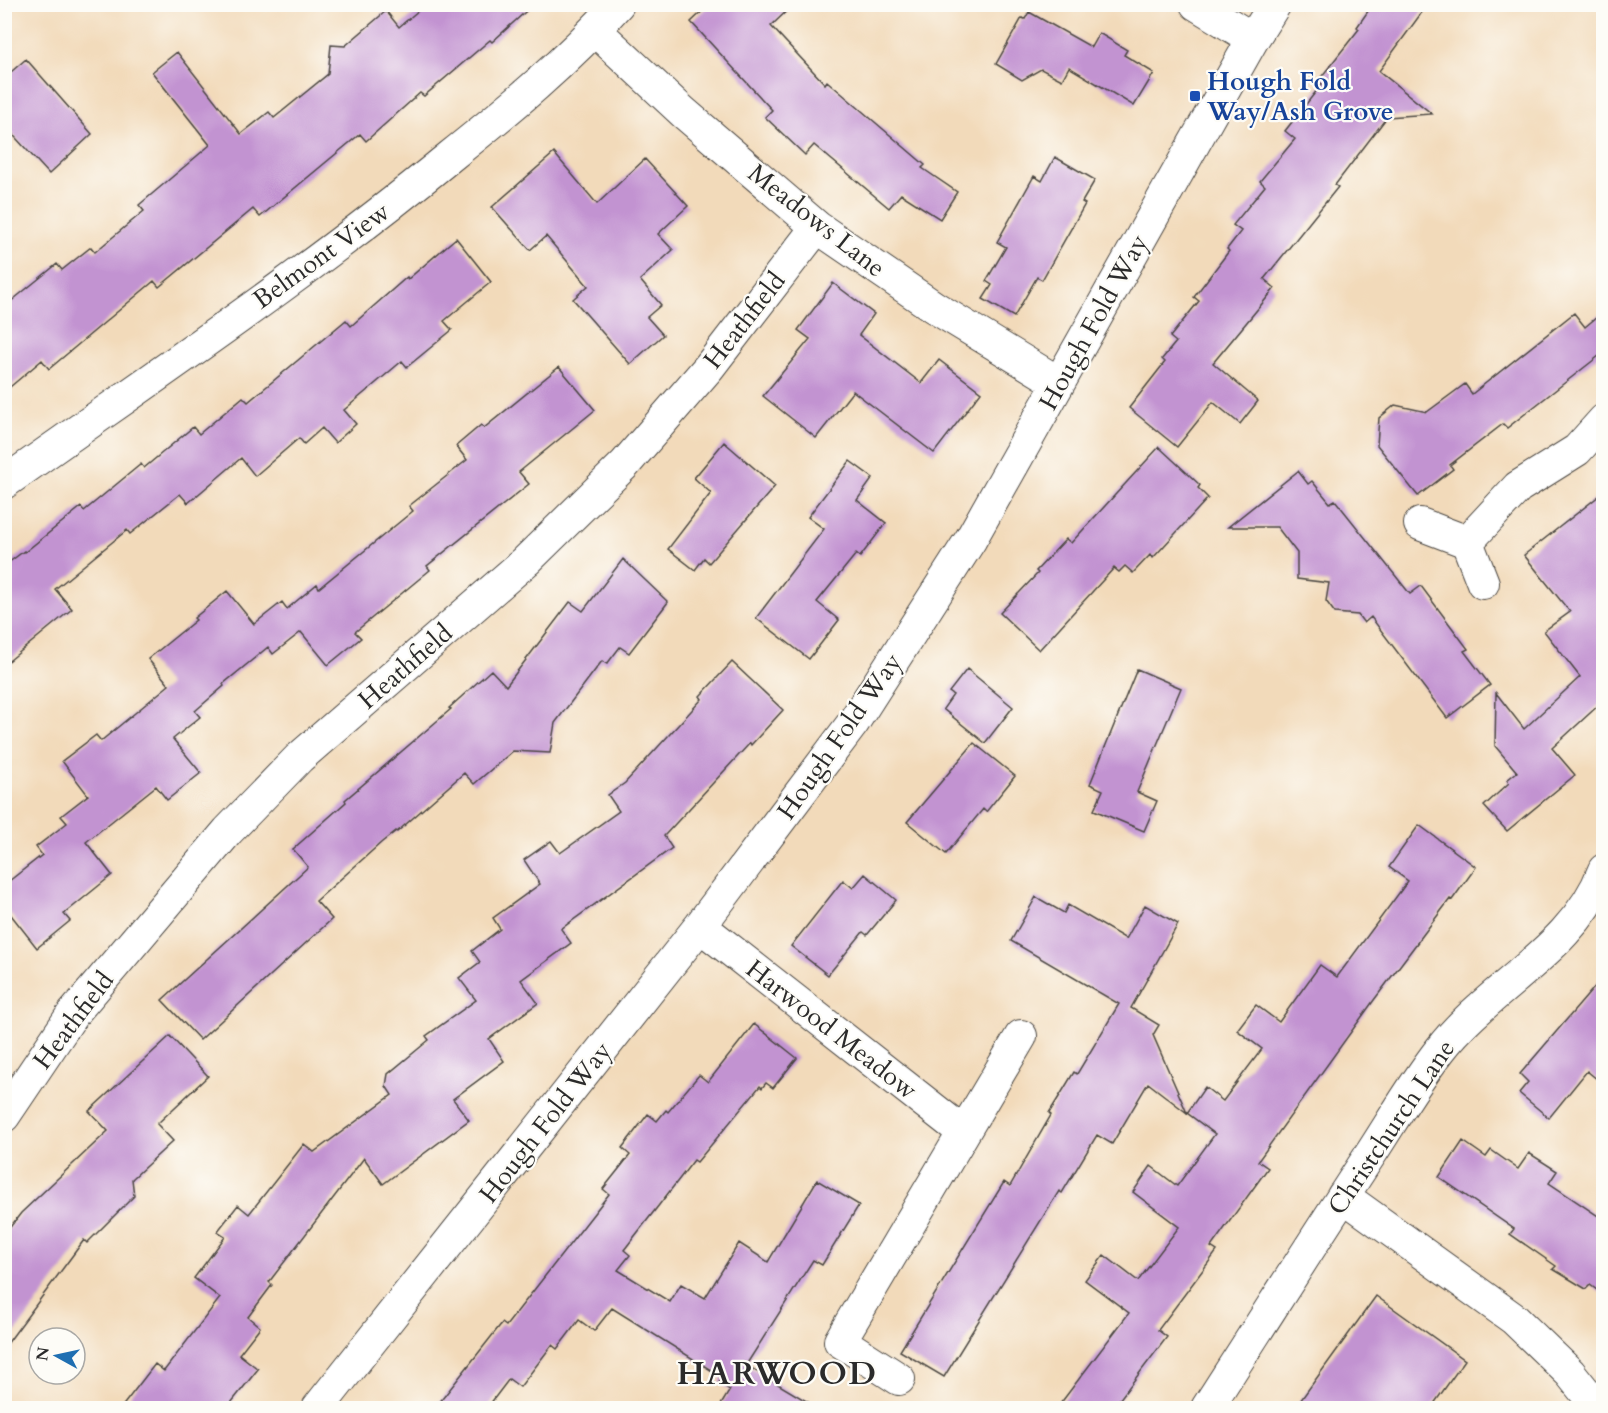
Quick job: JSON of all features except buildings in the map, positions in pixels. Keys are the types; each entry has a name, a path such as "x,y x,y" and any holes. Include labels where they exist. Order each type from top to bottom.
{"street":[{"name":"Belmont View","path":"4,483 374,219 515,104 595,30 618,4"},
{"path":"1196,4 1253,39"},
{"name":"Hough Fold Way","path":"318,1408 700,926 854,723 971,539 1253,39 1275,4"},
{"name":"Meadows Lane","path":"595,30 683,112 817,226 934,307 1059,383"},
{"name":"Heathfield","path":"4,1116 72,1015 228,831 299,758 526,561 625,464 709,366 817,226"},
{"path":"1467,542 1518,487 1576,450 1604,420"},
{"path":"1420,525 1467,542 1483,583"},
{"name":"Christchurch Lane","path":"1207,1408 1439,1050 1463,1023 1548,949 1583,909 1598,886 1604,870"},
{"name":"Harwood Meadow","path":"700,926 963,1132"},
{"path":"899,1379 840,1341 1021,1036"},
{"path":"1343,1196 1514,1319 1570,1373 1598,1408"}],"place":[{"name":"Hough Fold Way/Ash Grove","path":"1195,96"}],"district":[{"name":"HARWOOD","path":"777,1373"}]}
